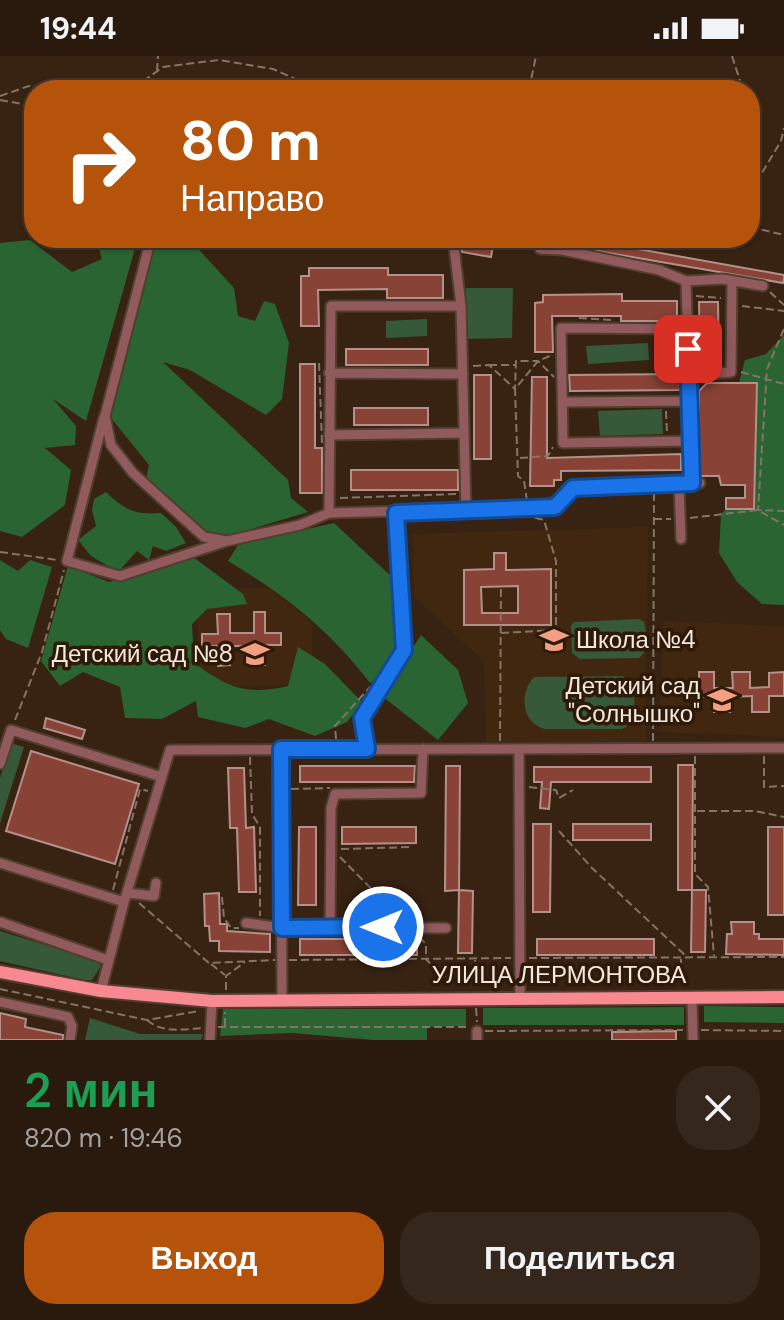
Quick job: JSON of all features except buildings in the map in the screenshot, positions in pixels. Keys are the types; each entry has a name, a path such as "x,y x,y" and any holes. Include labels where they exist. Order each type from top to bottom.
{"main road":[{"name":"УЛИЦА ЛЕРМОНТОВА","path":"0,972 101,991 212,1004 282,1000 784,997"}],"street":[{"path":"148,248 67,561 120,576 227,541 300,525 329,513 555,507 573,488 696,483 691,441 686,281"},
{"path":"454,248 461,306 466,510"},
{"path":"540,249 562,250 659,270 686,281 732,281 763,286"},
{"path":"689,376 731,370 732,281"},
{"path":"329,513 331,306 461,306"},
{"path":"687,329 561,328 563,443 691,441"},
{"path":"329,373 463,374"},
{"path":"562,402 691,401"},
{"path":"105,416 111,445 133,473 204,537 227,541"},
{"path":"329,435 464,433"},
{"path":"679,484 681,539"},
{"path":"367,749 362,718 404,650 396,513"},
{"path":"0,764 11,730 162,777"},
{"path":"101,991 125,898 170,750 784,748"},
{"path":"281,749 282,1000"},
{"path":"330,927 331,808 335,794 421,793 423,749"},
{"path":"519,750 520,998"},
{"path":"0,863 125,898 154,896 156,883"},
{"path":"0,922 108,960"},
{"path":"245,925 282,928 446,928"},
{"path":"692,997 693,1035"},
{"path":"0,1002 68,1017 72,1026 70,1040"},
{"path":"210,1040 212,1004"}],"path":[{"path":"156,72 158,56"},
{"path":"531,80 536,56"},
{"path":"732,56 740,80"},
{"path":"145,80 163,67 219,60 273,69 298,80"},
{"path":"0,98 24,88"},
{"path":"0,98 24,104"},
{"path":"760,176 781,141 784,128"},
{"path":"760,229 784,235"},
{"path":"763,286 784,305"},
{"path":"719,297 747,308 784,311"},
{"path":"779,300 784,297"},
{"path":"758,510 767,369 784,329"},
{"path":"527,506 524,481 518,476 515,389 538,361 555,353"},
{"path":"489,365 516,365"},
{"path":"731,370 784,384"},
{"path":"666,402 667,442"},
{"path":"518,458 548,456 553,447"},
{"path":"654,491 652,733 655,748"},
{"path":"405,496 405,505"},
{"path":"758,510 784,525"},
{"path":"654,519 758,510 784,511"},
{"path":"501,633 556,630 556,561 544,520 528,515"},
{"path":"0,552 67,561 42,652 11,730"},
{"path":"500,742 501,587"},
{"path":"336,745 335,726 373,684"},
{"path":"695,754 695,874 708,887 714,957"},
{"path":"764,755 764,787 784,786"},
{"path":"250,756 252,814 260,827 260,925"},
{"path":"519,787 556,790 559,798 573,790"},
{"path":"148,791 140,789 112,890 226,976"},
{"path":"695,810 755,811 784,817"},
{"path":"559,831 592,868 687,957"},
{"path":"412,847 333,850 426,944 426,959 441,976 475,976 475,959"},
{"path":"222,897 224,918 231,928 245,925"},
{"path":"681,957 681,982"},
{"path":"209,963 784,957"},
{"path":"226,976 247,961"},
{"path":"226,976 226,985"},
{"path":"0,989 147,1020 212,1004"},
{"path":"225,1027 226,1005"},
{"path":"476,1005 477,1036"},
{"path":"147,1020 155,1027 169,1030 212,1027 466,1026 477,1036 693,1035 784,1031"}],"shaded area":[{"name":"Школа №4","path":"648,527 646,742 486,742 484,661 414,597 413,534"},
{"name":"Детский сад №8","path":"269,587 312,623 312,685 199,687 197,590"},
{"name":"Детский сад \"Солнышко\"","path":"664,621 784,626 784,737 659,732"}],"green space":[{"path":"24,241 24,248 40,248 72,272 102,259 99,248 135,248 86,421 53,399 76,426 75,445 45,448 71,470 65,505 22,537 0,531 0,243"},
{"path":"154,248 197,248 234,288 238,316 255,321 264,301 275,304 289,343 282,399 266,415 190,370 163,362 288,480 291,498 308,512 225,537 206,532 146,479 149,465 111,418"},
{"path":"466,288 513,288 512,338 465,339"},
{"path":"427,319 427,336 386,338 386,321"},
{"path":"784,335 784,605 762,604 737,582 719,553 721,514 726,509 754,508 757,384 739,383 745,360 766,354"},
{"path":"648,343 649,360 588,364 586,346"},
{"path":"662,409 663,434 600,436 598,411"},
{"path":"106,492 131,510 161,513 176,527 186,543 166,551 153,546 149,560 137,551 118,572 91,556 78,540 96,526 92,510 94,499"},
{"path":"334,523 393,578 400,648 378,679 370,683 323,630 269,587 228,561 238,545"},
{"path":"193,557 243,594 247,604 207,609 192,624 194,663 238,687 273,689 288,686 298,647 325,664 362,702 347,722 315,736 269,719 245,728 198,717 196,701 162,719 125,718 120,687 83,672 60,686 41,661 68,566 109,582"},
{"path":"0,560 18,571 30,560 52,567 28,648 6,639 0,630"},
{"path":"639,619 644,622 646,642 639,658 580,659 572,653 571,626 574,622"},
{"path":"421,635 458,670 468,703 438,740 382,696"},
{"path":"622,676 630,681 635,708 632,721 622,729 545,729 531,721 527,714 526,691 534,677"},
{"path":"11,743 24,747 0,823 0,778"},
{"path":"0,931 97,961 101,966 92,980 84,980 0,961"},
{"path":"704,1006 784,1007 784,1023 704,1022"},
{"path":"684,1007 684,1025 483,1025 483,1008"},
{"path":"223,1009 466,1009 466,1026 427,1027 427,1040 375,1040 292,1033 220,1036"},
{"path":"90,1018 140,1034 203,1034 201,1040 85,1040"}],"place":[{"name":"Школа №4","path":"554,640"},
{"name":"Детский сад №8","path":"255,654"},
{"name":"Детский сад \"Солнышко\"","path":"722,700"}],"route":[{"path":"383,927 282,928 281,749 367,749 362,718 404,650 396,513 555,507 573,488 692,483 688,349"}]}
